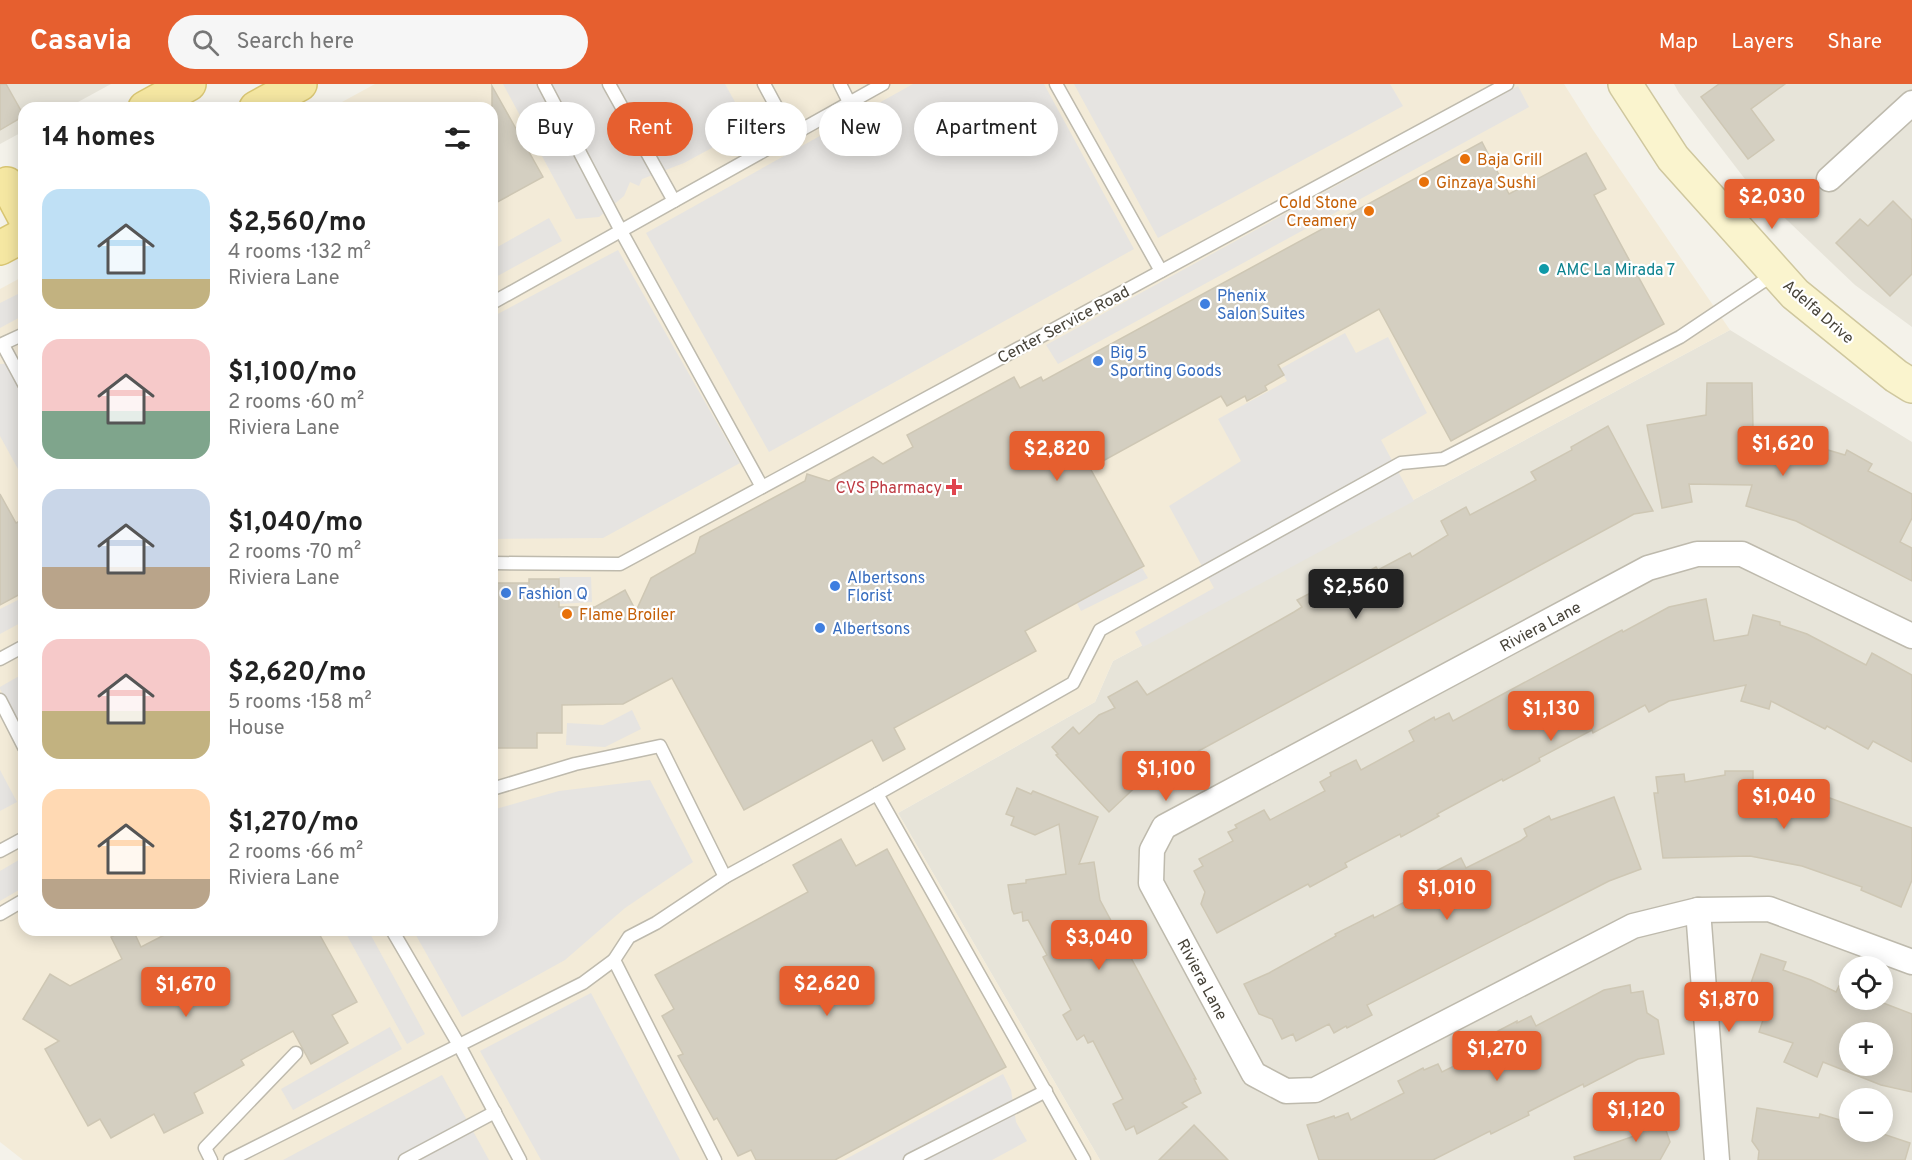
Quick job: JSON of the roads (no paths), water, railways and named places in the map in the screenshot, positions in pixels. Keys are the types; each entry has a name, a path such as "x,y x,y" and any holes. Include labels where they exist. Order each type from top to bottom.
{"main road":[{"path":"156,102 189,84"},
{"path":"267,102 300,84"},
{"path":"10,182 18,201"},
{"path":"0,248 18,238"}],"street":[{"name":"Adelfa Drive","path":"1624,84 1672,158 1795,294 1896,376 1912,386"},
{"path":"1829,179 1912,104"},
{"name":"Riviera Lane","path":"1912,636 1742,554 1697,554 1648,568 1164,827 1152,850 1151,884 1254,1074 1286,1091 1315,1090 1633,926 1698,910 1769,909 1912,962"},
{"path":"1698,910 1717,1160"}],"lane":[{"path":"544,84 621,231 762,487"},
{"path":"609,84 674,201"},
{"path":"764,84 774,102"},
{"path":"840,84 849,102 883,84"},
{"path":"1056,84 1161,271"},
{"name":"Center Service Road","path":"498,563 620,564 1506,84"},
{"path":"498,300 753,156"},
{"path":"230,1160 583,983 614,960 629,938 656,923 725,877 1073,683 1100,630 1401,463 1443,459 1680,337 1776,273"},
{"path":"18,337 2,345 18,373"},
{"path":"0,659 18,649"},
{"path":"0,700 18,735"},
{"path":"498,787 575,764 660,746 725,877"},
{"path":"877,794 1084,1160"},
{"path":"0,851 18,840"},
{"path":"0,914 18,904"},
{"path":"395,936 459,1045 520,1160"},
{"path":"614,960 715,1160"},
{"path":"211,1160 205,1148 296,1053"},
{"path":"910,1160 1046,1091"},
{"path":"405,1160 495,1112"}],"place":[{"name":"Baja Grill","path":"1465,159"},
{"name":"Ginzaya Sushi","path":"1424,182"},
{"name":"Cold Stone Creamery","path":"1369,211"},
{"name":"AMC La Mirada 7","path":"1544,269"},
{"name":"Phenix Salon Suites","path":"1205,304"},
{"name":"Big 5 Sporting Goods","path":"1098,361"},
{"name":"CVS Pharmacy","path":"954,487"},
{"name":"Albertsons Florist","path":"835,586"},
{"name":"Fashion Q","path":"506,593"},
{"name":"Flame Broiler","path":"567,614"},
{"name":"Albertsons","path":"820,628"}]}
